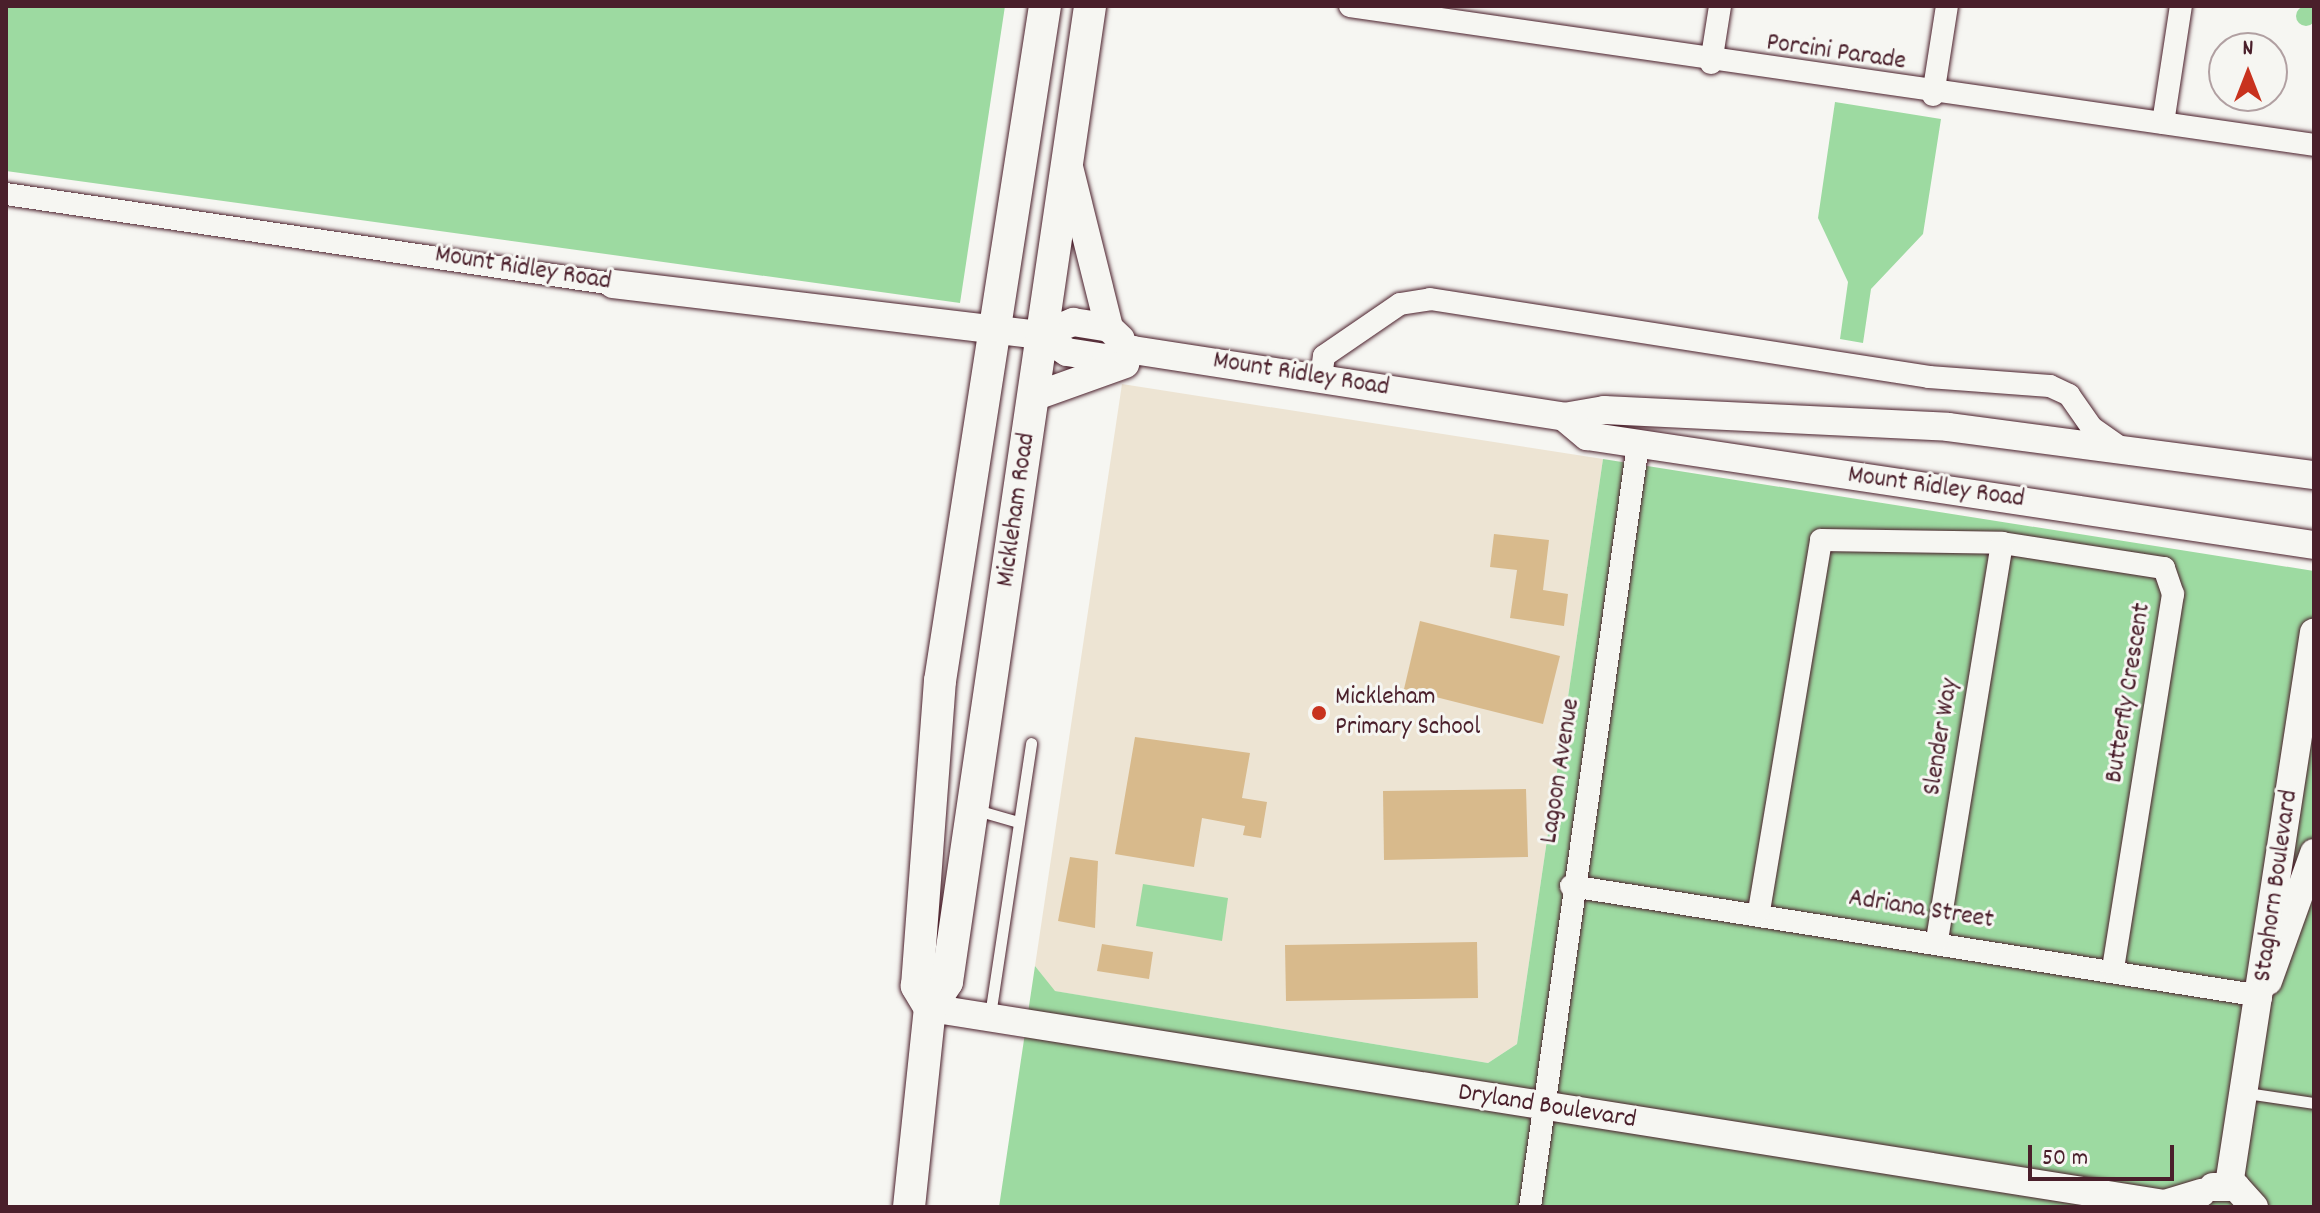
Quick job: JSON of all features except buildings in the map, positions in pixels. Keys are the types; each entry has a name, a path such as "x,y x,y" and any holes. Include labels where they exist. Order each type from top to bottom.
{"main road":[{"name":"Mickleham Road","path":"930,1008 917,986 928,788 990,330 1045,6"},
{"name":"Mickleham Road","path":"909,1207 930,1008 947,982 1090,6"},
{"path":"928,788 973,809"}],"street":[{"name":"Porcini Parade","path":"1350,6 1711,63 1933,95 2026,100 2314,145"},
{"path":"1711,63 1720,6"},
{"path":"1933,95 1947,6"},
{"path":"2163,123 2181,6"},
{"path":"1067,158 1109,328 1146,352"},
{"name":"Mount Ridley Road","path":"6,194 613,284 1041,335 1075,354 1106,358 1146,352 1564,417 1604,410 1948,427 2314,475"},
{"path":"1321,377 1324,356 1400,304 1430,299 1929,377 2050,386 2069,395 2091,427 2121,448"},
{"name":"Mount Ridley Road","path":"1041,335 1073,322 1109,328"},
{"path":"1033,397 1146,352"},
{"name":"Mount Ridley Road","path":"1564,417 1587,436 2314,545"},
{"name":"Lagoon Avenue","path":"1530,1207 1571,886 1638,444"},
{"name":"Butterfly Crescent","path":"1759,911 1821,540 2002,543 2164,568 2173,594 2113,970"},
{"name":"Slender Way","path":"1937,940 2002,543"},
{"name":"Staghorn Boulevard","path":"2251,1199 2247,1093 2314,632"},
{"name":"Staghorn Boulevard","path":"2261,996 2314,853"},
{"name":"Adriana Street","path":"1571,886 1759,911 2261,996"},
{"name":"Dryland Boulevard","path":"930,1008 1542,1107 2181,1203"},
{"path":"2181,1203 2251,1199"}],"lane":[{"path":"990,1016 1031,743"},
{"path":"973,809 1018,822"},
{"path":"2247,1093 2314,1103"}],"shaded area":[{"name":"Mickleham Primary School","path":"1122,384 1603,459 1517,1044 1488,1063 1054,991 1035,966"}],"green space":[{"path":"6,6 1005,6 960,303 6,171"},
{"path":"2306,6 2313,9 2316,16 2313,23 2306,26 2299,23 2296,16 2299,9"},
{"path":"1835,102 1941,119 1923,234 1871,289 1863,343 1840,339 1848,282 1818,218"},
{"path":"1603,459 2314,571 2314,1207 999,1207 1035,966 1055,991 1488,1063 1517,1044"},
{"path":"1143,884 1228,898 1222,941 1136,926"}],"place":[{"name":"Mickleham Primary School","path":"1319,713"}]}
